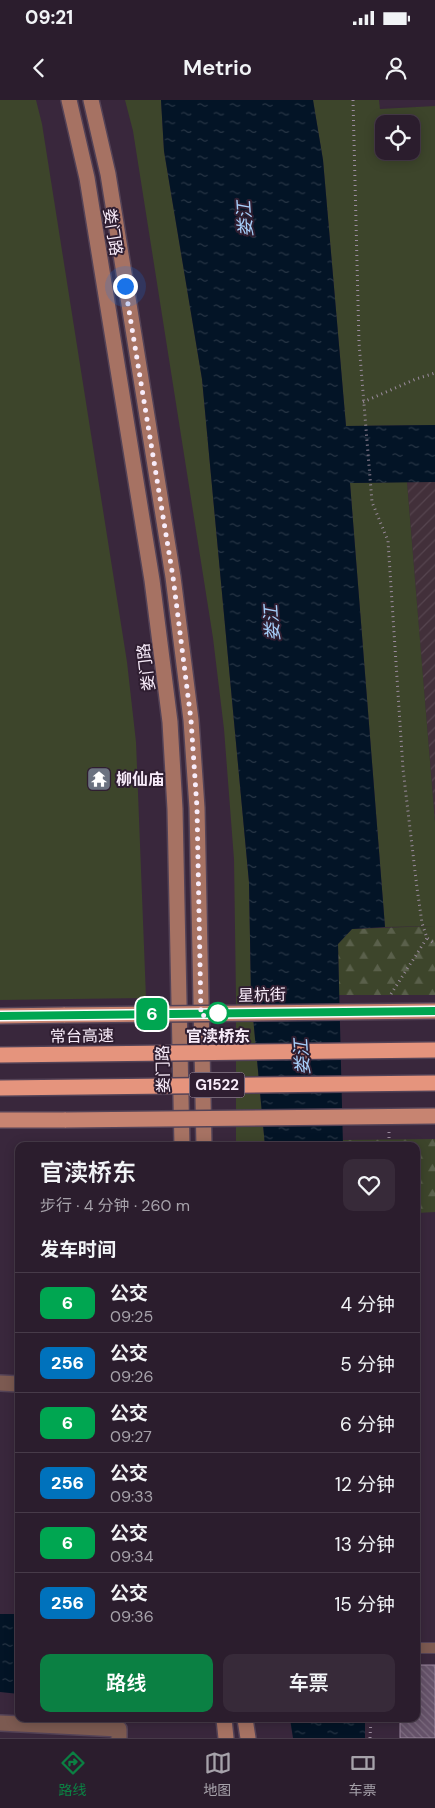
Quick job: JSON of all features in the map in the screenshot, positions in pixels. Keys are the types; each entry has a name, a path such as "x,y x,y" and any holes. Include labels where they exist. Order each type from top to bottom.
{"highway":[{"name":"常台高速","path":"0,1055 435,1050"},
{"name":"G1522","path":"0,1088 435,1083"}],"main road":[{"name":"娄门路","path":"69,100 86,178 152,580 170,722 175,809 182,1142"},
{"name":"娄门路","path":"91,100 108,174 172,568 190,710 197,808 204,1142"},
{"name":"星杭街","path":"0,1016 435,1010"},
{"path":"0,1120 435,1116"},
{"path":"224,1722 226,1738"},
{"path":"245,1722 248,1738"}],"street":[{"path":"0,1383 15,1384"},
{"path":"0,1723 119,1729 119,1738"}],"lane":[{"path":"420,1648 435,1648"}],"path":[{"path":"353,100 359,343 372,502 388,541 404,769 416,888 422,923 427,938 435,944"},
{"path":"363,402 416,379 435,373"},
{"path":"370,1738 371,1722"}],"shaded area":[{"path":"435,481 435,822 407,482"}],"green space":[{"path":"0,100 36,100 42,124 127,662 136,742 146,998 0,1000"},
{"path":"125,100 161,100 164,151 202,379 249,882 251,995 265,1142 236,1142 234,859 224,729 213,638 133,131"},
{"path":"313,100 379,100 380,109 435,106 435,425 346,426 323,160"},
{"path":"407,482 435,822 435,926 385,927 350,483"},
{"path":"435,926 435,995 339,995 338,944 352,929"},
{"path":"435,1139 435,1212 420,1213 420,1142 343,1142 343,1140"}],"water":[{"name":"娄江","path":"161,100 313,100 323,160 346,426 435,425 435,482 350,483 385,927 352,929 338,944 343,1142 265,1142 251,995 249,882 202,379 164,151"},
{"path":"0,1614 15,1614 15,1694 0,1692"},
{"path":"290,1722 365,1722 365,1738 293,1738"}],"building":[{"path":"420,1665 435,1665 435,1738 400,1738 400,1722 420,1722"}],"bus line":[{"name":"6","path":"0,1016 435,1011"}],"place":[{"name":"柳仙庙","path":"99,779"},
{"name":"官渎桥东","path":"218,1013"}],"route":[{"path":"125,286 173,577 191,720 197,808 201,1016 218,1013"}]}
